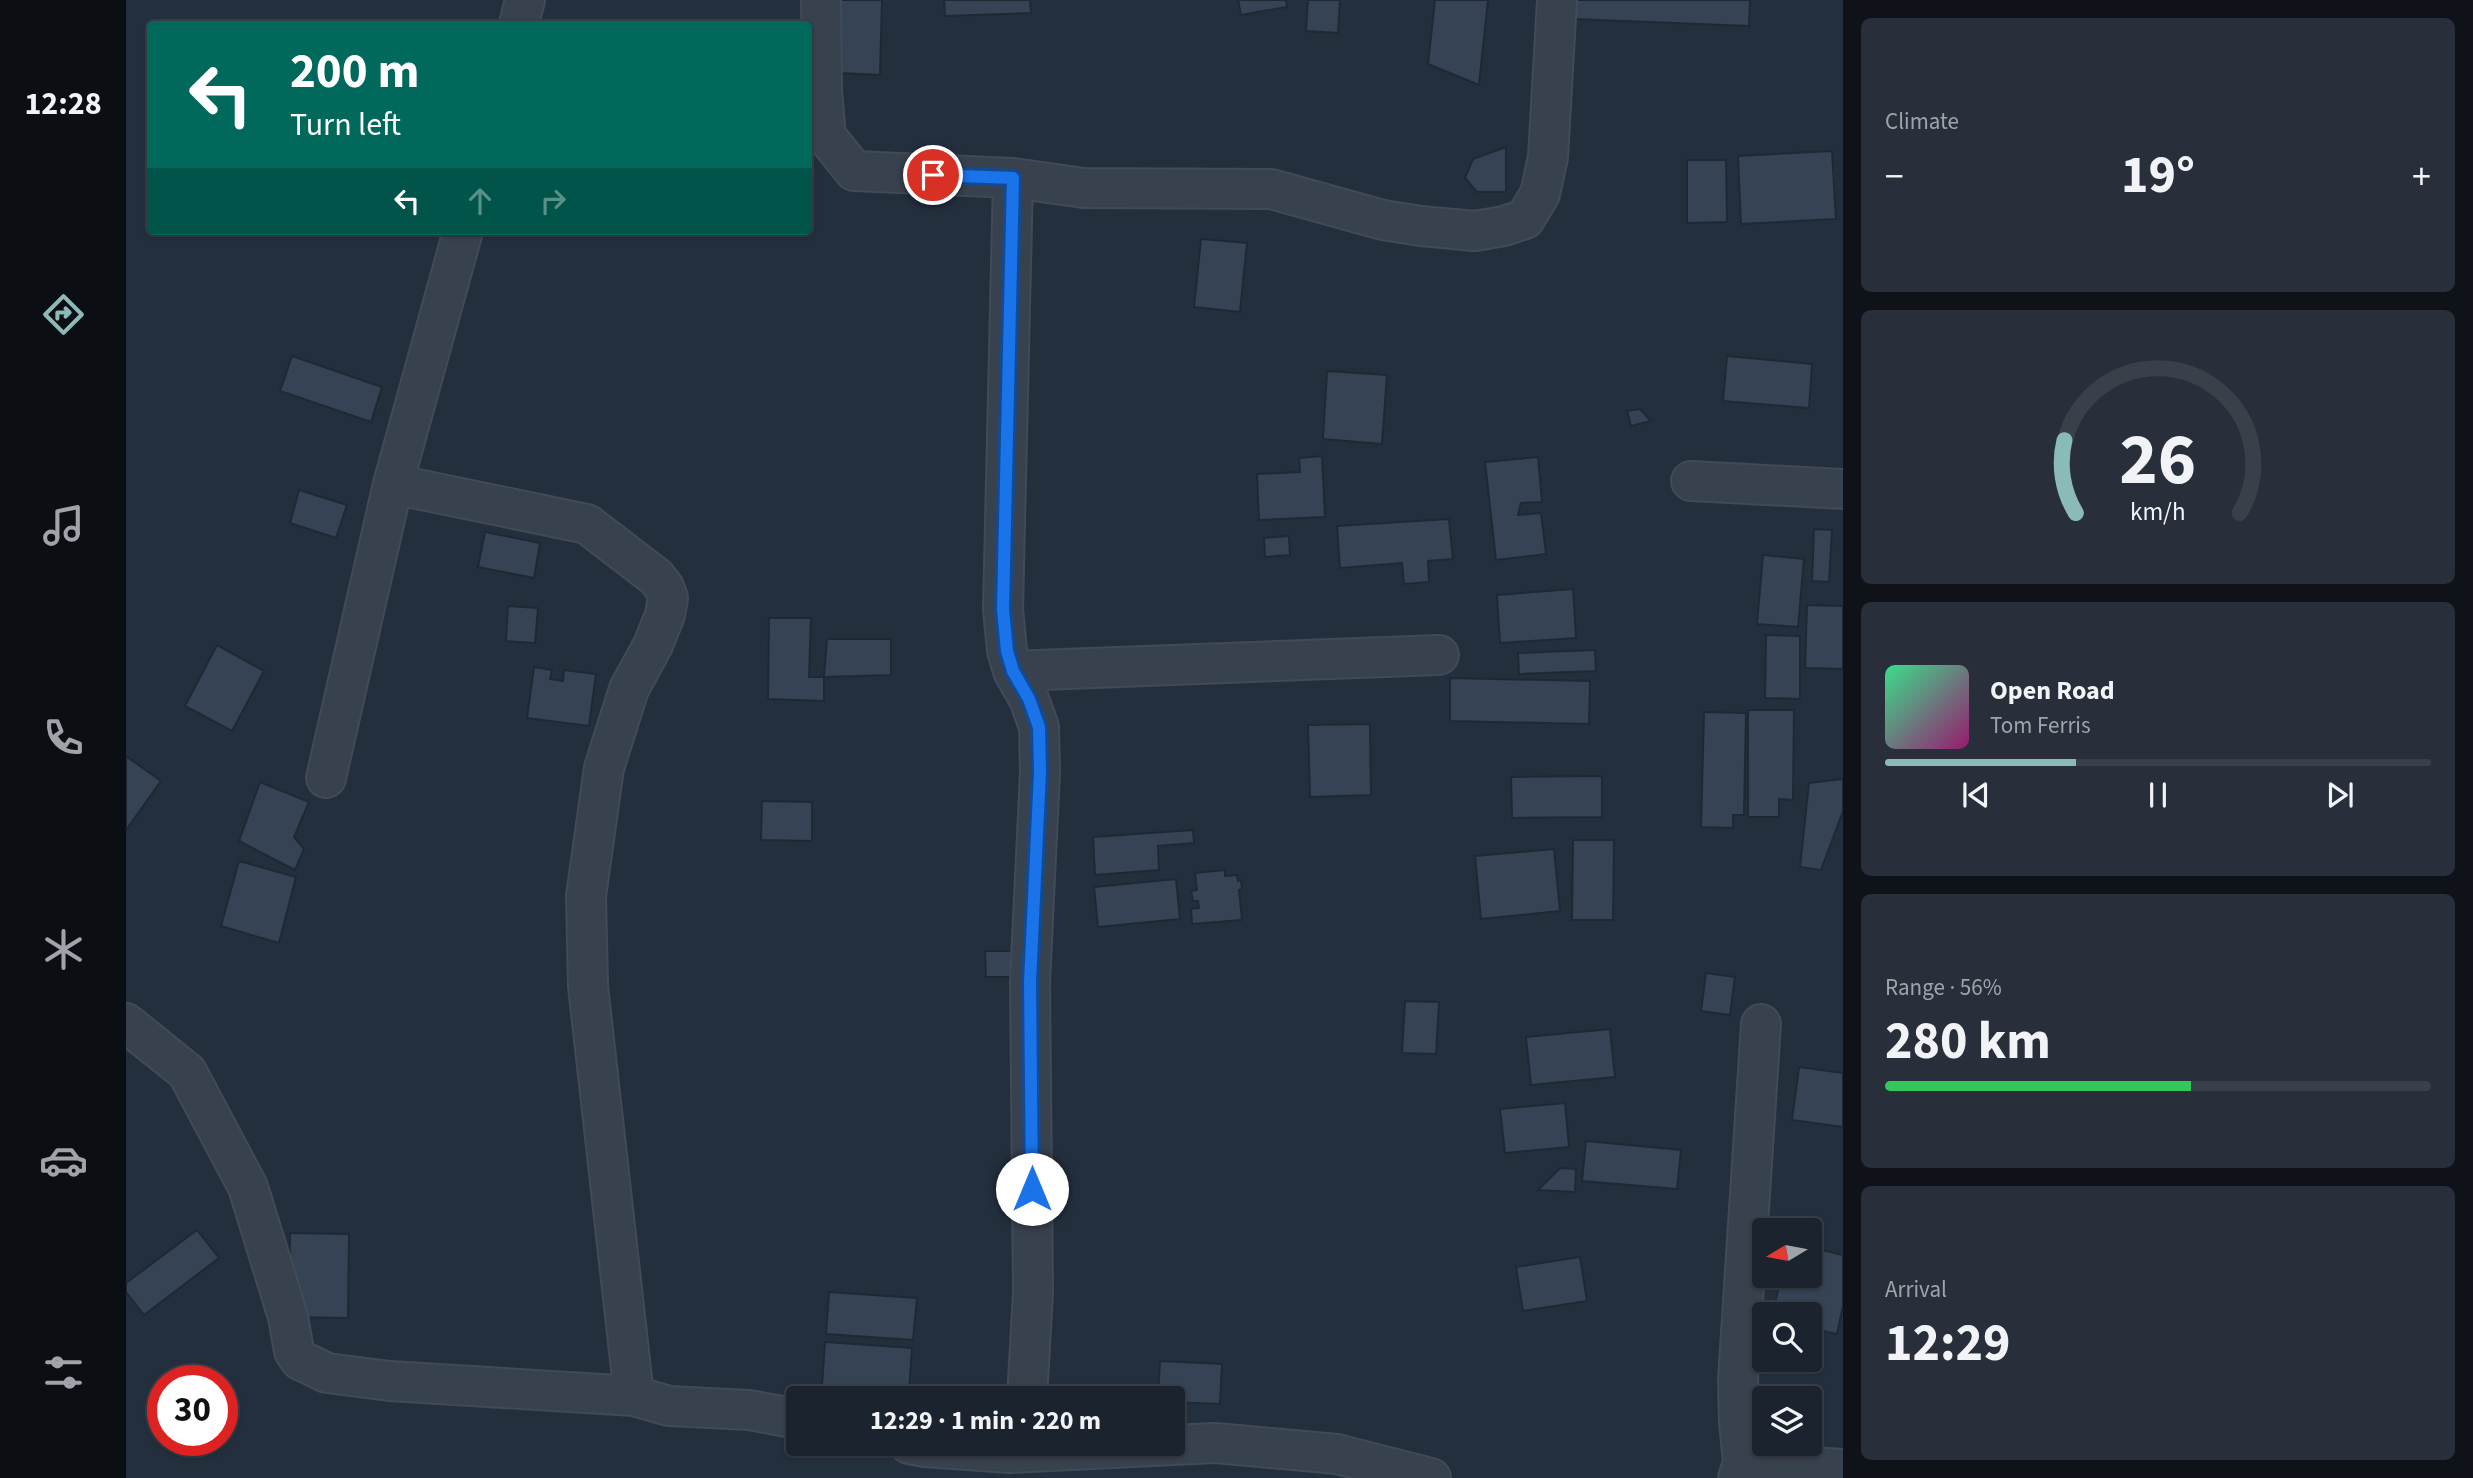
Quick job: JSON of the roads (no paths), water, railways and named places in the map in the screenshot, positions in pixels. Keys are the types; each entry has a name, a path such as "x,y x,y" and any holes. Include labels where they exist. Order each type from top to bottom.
{"street":[{"path":"520,21 525,0"},
{"path":"821,0 822,91 817,134 855,171 1013,178 1084,188 1271,189 1383,220 1475,231 1525,219 1540,194 1548,156 1557,0"},
{"path":"1013,178 1003,609 1007,651 1013,671 1029,699 1039,727 1040,772 1030,982 1033,1293 1028,1386"},
{"path":"326,778 393,484 462,235"},
{"path":"1691,481 1843,489"},
{"path":"393,484 587,524 656,577 668,598 665,615 653,645 629,689 604,768 586,896 588,986 634,1396"},
{"path":"1013,671 1439,655"},
{"path":"126,1023 187,1072 248,1187 288,1317 294,1350 300,1360 327,1373 390,1381 634,1396 669,1406 749,1410 786,1417"},
{"path":"1761,1024 1738,1379 1741,1470 1843,1469"},
{"path":"1185,1444 1215,1443 1337,1454 1431,1478"}]}
